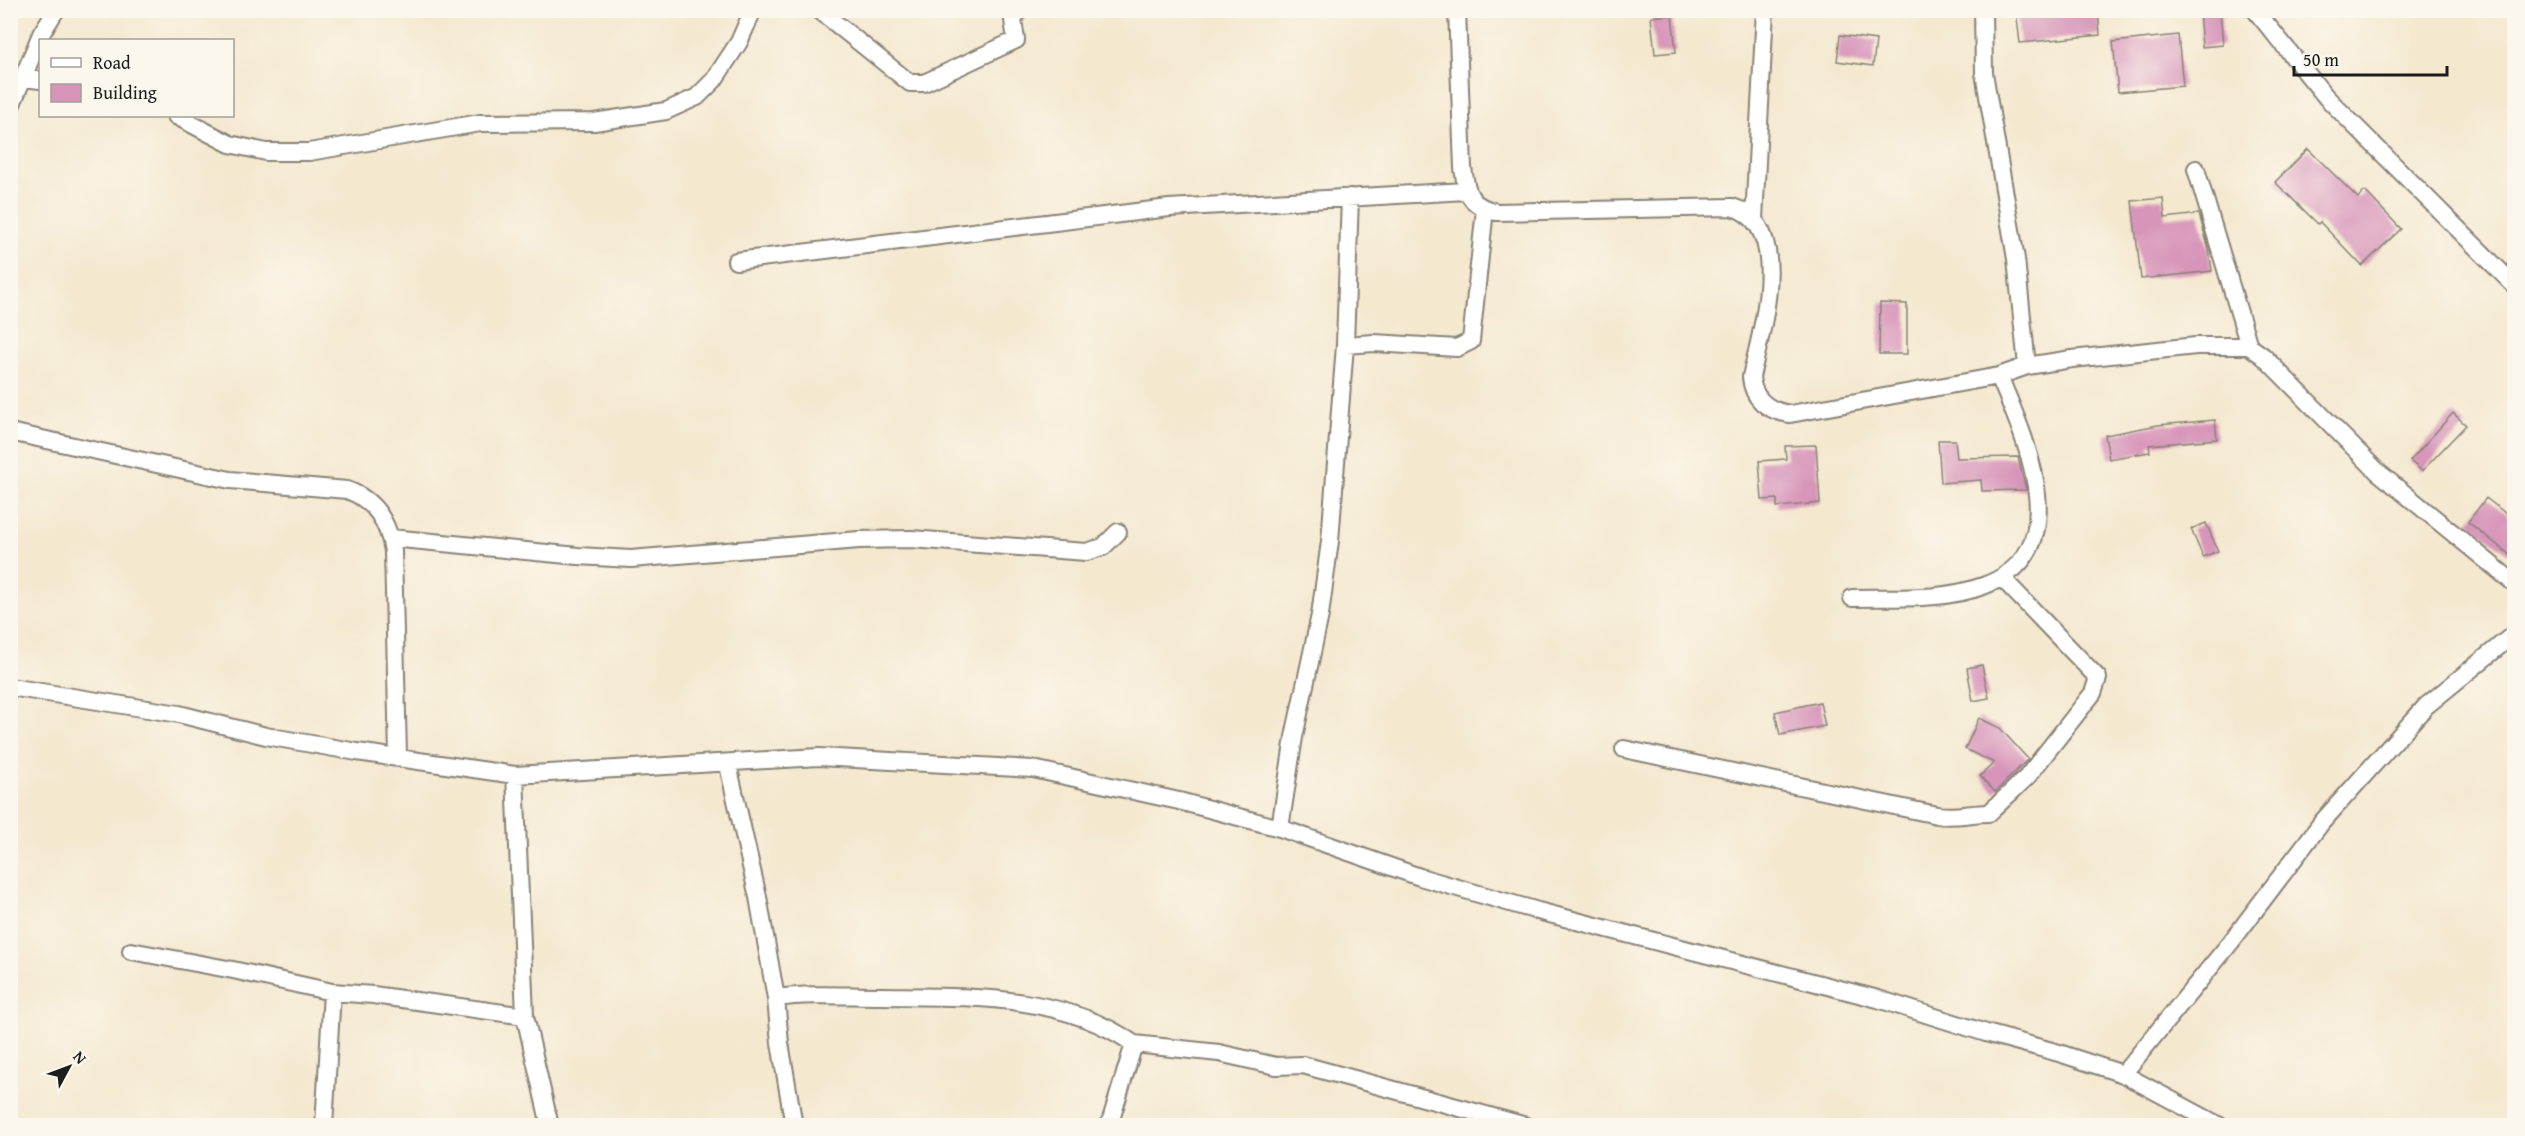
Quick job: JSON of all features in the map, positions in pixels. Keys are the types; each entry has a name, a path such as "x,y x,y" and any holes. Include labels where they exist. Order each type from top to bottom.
{"street":[{"path":"40,39 56,10"},
{"path":"178,117 230,144 267,152 309,152 480,123 594,122 666,111 698,97 714,80 739,42 753,10"},
{"path":"819,10 910,83 924,83 1016,40 1013,20 1019,10"},
{"path":"1457,10 1463,168 1466,191 1477,207 1496,212 1732,207 1745,210 1763,231 1767,248 1767,295 1751,376 1752,388 1767,407 1777,412 1790,414 1999,376 2027,366 2196,346 2249,346 2263,356 2378,472 2514,583"},
{"path":"1754,219 1765,10"},
{"path":"1983,10 1984,73 2016,259 2027,366"},
{"path":"2255,10 2326,97 2514,285"},
{"path":"10,109 33,79 39,45"},
{"path":"2196,169 2249,346"},
{"path":"736,261 1169,208 1466,191"},
{"path":"1280,828 1294,737 1323,594 1330,541 1345,345 1350,197"},
{"path":"1345,345 1374,343 1457,348 1471,341 1485,209"},
{"path":"1852,598 1932,596 1981,587 2002,578 2020,562 2028,548 2040,503 2032,464 1999,376"},
{"path":"10,432 230,480 347,490 361,495 376,509 388,526 391,538 396,624 398,756"},
{"path":"391,538 631,559 859,540 911,539 1086,552 1103,547 1118,532"},
{"path":"1624,749 1937,816 1952,817 1964,813 1989,813 2034,767 2093,693 2098,678 2002,578"},
{"path":"2123,1074 2231,942 2322,822 2426,706 2514,634"},
{"path":"10,687 179,714 266,736 357,752 398,756 515,775 728,765 819,757 1033,769 1179,801 1280,828 1431,880 1538,911 1878,999 2123,1074 2220,1125"},
{"path":"728,765 758,897 776,998 780,1043 794,1125"},
{"path":"515,775 525,1016 550,1125"},
{"path":"131,951 332,992 373,994 525,1016"},
{"path":"324,1125 332,992"},
{"path":"776,998 828,994 915,995 1017,1002 1070,1012 1112,1029 1134,1044 1219,1053 1276,1066 1303,1065 1526,1125"},
{"path":"1109,1125 1134,1044"}],"building":[{"path":"2016,10 2098,10 2100,35 2020,43"},
{"path":"2199,10 2220,10 2223,45 2202,47"},
{"path":"1672,15 1676,52 1655,54 1651,17"},
{"path":"1840,35 1876,40 1873,66 1837,61"},
{"path":"2178,35 2183,86 2118,92 2113,42"},
{"path":"2308,149 2358,198 2365,191 2401,229 2362,266 2320,222 2318,224 2275,182"},
{"path":"2163,198 2165,218 2199,214 2212,271 2141,279 2132,201"},
{"path":"1880,303 1907,304 1907,354 1879,354"},
{"path":"2453,413 2466,425 2422,471 2410,461"},
{"path":"2215,420 2217,439 2149,445 2150,452 2109,459 2105,435 2158,425"},
{"path":"1938,440 1955,440 1957,458 2018,457 2026,490 1982,491 1981,480 1941,483"},
{"path":"1816,445 1820,503 1777,507 1777,499 1762,500 1759,461 1786,459 1785,446"},
{"path":"2486,498 2514,520 2514,558 2468,522"},
{"path":"2206,523 2218,551 2203,557 2191,529"},
{"path":"1982,665 1989,698 1973,701 1967,668"},
{"path":"1820,702 1825,726 1780,735 1775,712"},
{"path":"1979,718 2000,728 2028,759 1995,792 1980,776 1994,763 1965,749"}]}
